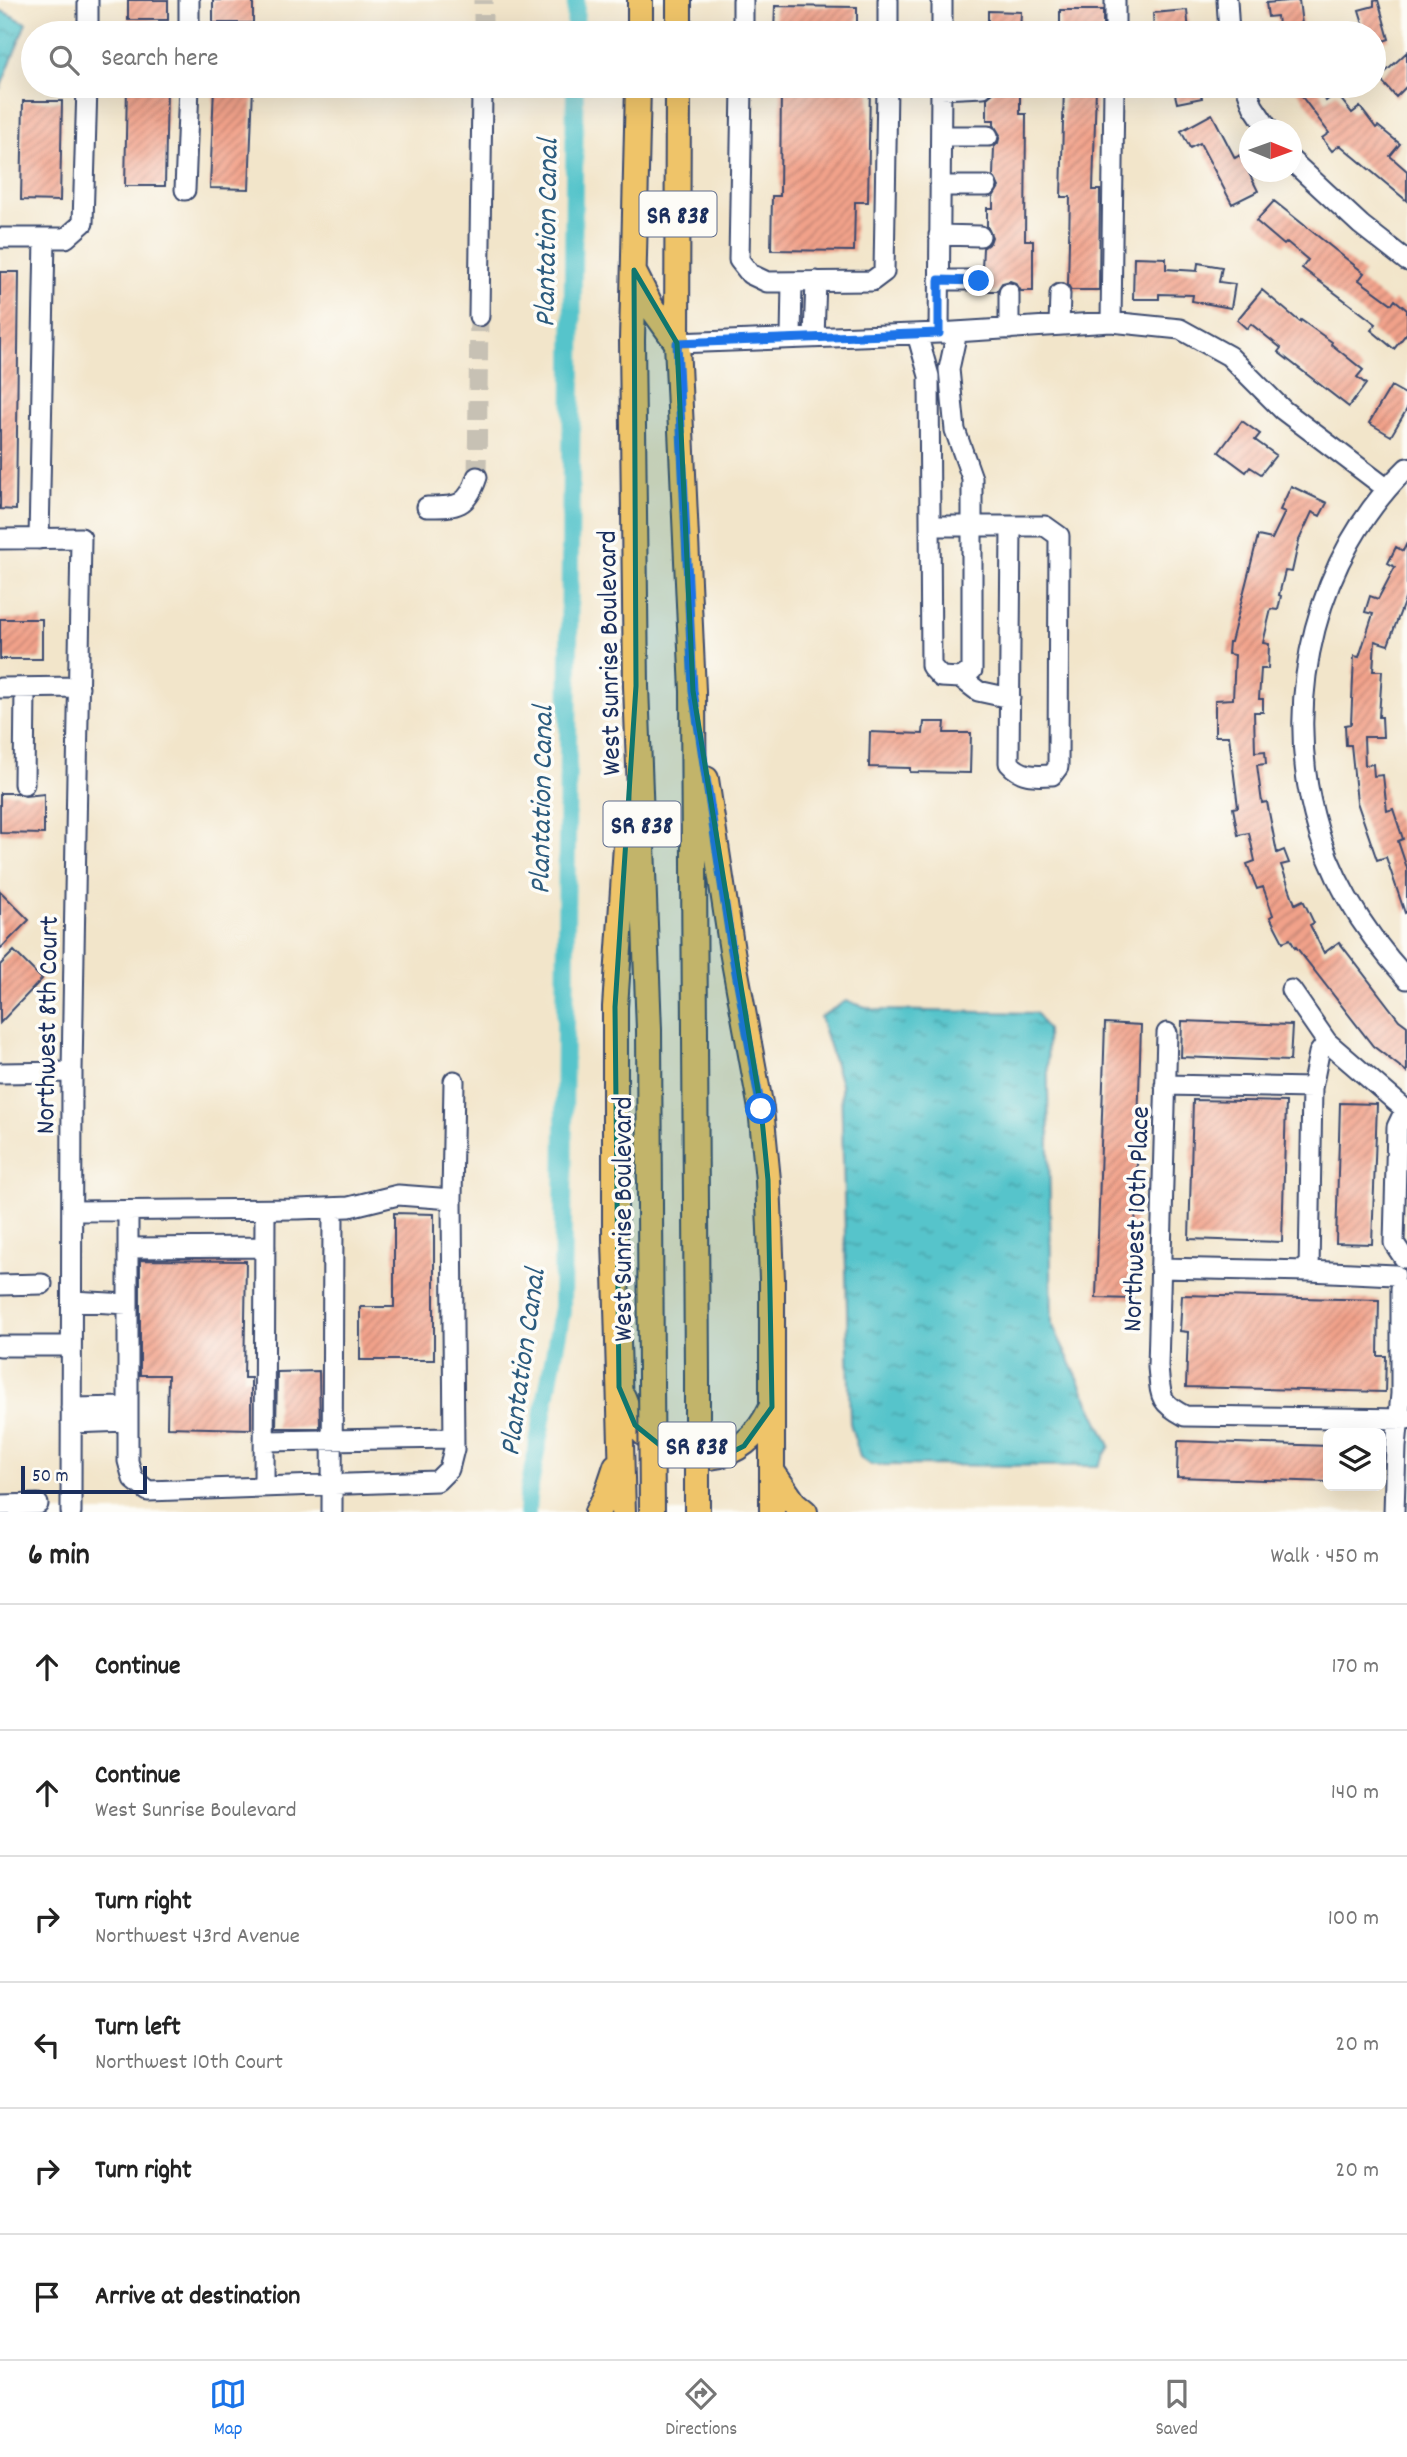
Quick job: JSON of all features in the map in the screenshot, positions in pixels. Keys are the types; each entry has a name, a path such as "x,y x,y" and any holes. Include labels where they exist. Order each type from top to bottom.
{"main road":[{"path":"640,0 640,21"},
{"path":"679,0 679,21"},
{"name":"West Sunrise Boulevard","path":"638,98 632,340 636,686 649,1030 652,1512"},
{"name":"SR 838","path":"678,98 677,343 693,691 697,1512"},
{"path":"634,270 652,308 677,343"},
{"path":"623,1512 615,1239 615,1007 636,686"},
{"path":"693,691 732,951 761,1109 768,1180 772,1279 772,1512"},
{"path":"619,1387 635,1425 661,1446 687,1456 724,1456 744,1446 764,1425 772,1407"},
{"path":"597,1512 606,1496 621,1452"},
{"path":"772,1471 794,1503 805,1512"}],"street":[{"path":"88,0 88,21"},
{"path":"189,0 189,21"},
{"path":"743,0 743,21"},
{"path":"888,0 888,21"},
{"path":"942,0 942,21"},
{"path":"1115,0 1115,21"},
{"path":"1227,0 1228,21"},
{"path":"0,238 66,238 83,223 86,98"},
{"path":"185,190 188,98"},
{"path":"479,316 482,98"},
{"path":"742,98 739,260 750,274 767,282 872,281 884,272 887,98"},
{"path":"941,98 939,280 948,332 955,430 972,478 972,670 961,678"},
{"path":"1111,322 1114,98"},
{"path":"1250,98 1262,119"},
{"path":"941,136 988,136"},
{"path":"1302,170 1361,225 1407,261"},
{"path":"940,186 987,186"},
{"path":"939,235 980,236"},
{"path":"0,539 38,538 45,238"},
{"path":"939,280 979,281"},
{"path":"814,337 816,281"},
{"path":"791,338 792,282"},
{"path":"1009,329 1010,293"},
{"path":"1059,326 1060,294"},
{"path":"677,343 918,334 1111,322 1180,329 1229,356 1283,410 1386,488"},
{"path":"918,334 929,376 931,666 941,677 961,678 978,691 1010,698"},
{"path":"929,431 955,430"},
{"path":"1407,468 1386,488 1350,540 1323,599 1308,659 1303,707 1305,766 1314,816 1333,870 1354,911 1387,957 1407,979"},
{"path":"427,507 453,507 465,502 473,491 477,477"},
{"path":"930,526 972,526 1011,526 1045,526 1059,536 1058,767 1052,775 1030,776 1015,771 1009,763 1011,526"},
{"name":"Northwest 8th Court","path":"38,538 81,538 72,1072 71,1512"},
{"path":"0,688 79,687"},
{"path":"24,688 24,784"},
{"path":"1292,990 1327,1042 1406,1110 1397,1128 1394,1243 1403,1274 1403,1419 1394,1512"},
{"name":"Northwest 10th Place","path":"1167,1033 1157,1367 1160,1392 1166,1406 1185,1416 1403,1419"},
{"path":"1309,1271 1312,1088 1319,1053 1327,1042"},
{"path":"0,1073 72,1072"},
{"path":"128,1210 128,1461 133,1479 148,1491 438,1481 449,1469 454,1449 454,1081"},
{"path":"1165,1085 1312,1088"},
{"path":"72,1211 333,1208 349,1207 398,1195 452,1199"},
{"path":"332,1512 333,1208"},
{"path":"264,1487 265,1210"},
{"path":"128,1248 265,1247"},
{"path":"1160,1268 1403,1274"},
{"path":"0,1285 43,1284"},
{"path":"72,1301 128,1304"},
{"path":"0,1346 71,1346"},
{"path":"71,1416 128,1414"},
{"path":"264,1441 453,1438"},
{"path":"0,1505 38,1504"}],"highlighted area":[{"path":"634,270 677,343 693,691 761,1109 768,1180 772,1407 744,1446 724,1456 686,1456 661,1446 635,1425 619,1387 615,1007 636,686"}],"water":[{"path":"0,10 22,21 21,36 0,89"},
{"path":"846,1001 876,1010 1036,1013 1047,1030 1052,1324 1110,1446 1098,1466 871,1465 860,1457 850,1423 841,1084 820,1017"}],"building":[{"path":"128,0 168,0 168,20 128,20"},
{"path":"213,0 253,0 253,21 213,21"},
{"path":"1299,0 1302,21 1278,21 1277,16 1268,17 1266,3"},
{"path":"1378,0 1384,21 1362,21 1359,10 1374,6 1374,1"},
{"path":"775,6 857,7 857,21 774,21"},
{"path":"1060,10 1103,10 1103,21 1060,21"},
{"path":"1187,10 1188,21 1153,21 1153,13"},
{"path":"988,11 1021,12 1021,21 988,21"},
{"path":"1407,52 1407,86 1396,97 1386,86 1386,72"},
{"path":"127,98 167,98 165,186 125,186"},
{"path":"214,98 253,98 249,189 210,188"},
{"path":"781,98 870,98 868,202 855,202 854,251 771,250 772,196 780,196"},
{"path":"987,98 1020,98 1020,114 1026,114 1025,240 1033,240 1033,291 1021,291 1016,283 1010,281 1002,283 997,291 984,291 991,281 989,273 982,269 983,248 990,243 992,237 987,226 987,208 993,208 993,197 999,187 993,176 994,147 1000,135 994,120 987,120"},
{"path":"1064,98 1096,98 1093,190 1100,190 1099,290 1071,290 1068,285 1070,197 1061,197"},
{"path":"1176,98 1202,98 1177,103"},
{"path":"1303,98 1324,98 1326,101 1330,98 1340,98 1352,113 1360,107 1376,128 1378,126 1400,144 1390,156 1407,171 1407,201 1340,145 1332,151 1322,138 1329,133"},
{"path":"23,101 62,101 60,201 21,200"},
{"path":"1212,114 1235,158 1239,156 1239,182 1254,182 1258,191 1232,204 1200,143 1190,148 1181,131"},
{"path":"1274,201 1364,273 1359,280 1392,304 1395,300 1407,310 1407,333 1394,349 1371,330 1376,324 1302,268 1308,260 1287,242 1284,245 1256,221"},
{"path":"1134,257 1166,258 1166,269 1197,271 1198,263 1222,267 1219,282 1235,284 1231,308 1192,301 1193,295 1159,294 1159,299 1133,299"},
{"path":"0,272 19,272 16,510 0,509"},
{"path":"1262,290 1300,322 1301,320 1332,342 1331,344 1363,370 1357,377 1366,384 1349,407 1278,352 1281,348 1251,324 1247,329 1237,320"},
{"path":"1391,386 1407,395 1407,409 1391,436 1369,423"},
{"path":"1242,421 1260,434 1255,440 1276,455 1261,474 1250,467 1246,472 1219,452"},
{"path":"1291,486 1327,503 1320,516 1312,512 1299,540 1292,572 1285,571 1278,610 1271,609 1263,643 1269,644 1268,669 1261,669 1259,699 1263,699 1263,712 1254,712 1255,752 1265,751 1266,764 1257,765 1262,803 1267,802 1277,853 1284,850 1289,863 1281,865 1295,904 1303,900 1314,923 1310,925 1324,953 1339,942 1399,1020 1407,1026 1407,1072 1373,1046 1290,939 1283,942 1270,917 1273,915 1263,887 1257,889 1247,864 1255,861 1249,833 1238,835 1233,808 1238,807 1229,736 1215,736 1215,700 1233,699 1235,655 1228,654 1229,642 1258,536 1272,539 1285,512 1280,510"},
{"path":"1407,543 1407,594 1388,645 1375,641 1373,671 1382,671 1379,717 1382,717 1383,737 1364,737 1365,765 1373,764 1374,776 1383,775 1387,811 1393,809 1403,839 1398,841 1407,868 1405,913 1386,857 1377,860 1357,802 1351,745 1346,745 1345,725 1351,724 1354,656 1359,657 1373,614 1365,612 1370,596 1378,599 1395,567 1388,563 1396,547 1403,551"},
{"path":"0,619 42,619 42,659 0,659"},
{"path":"924,722 945,722 944,733 971,733 970,773 910,772 910,768 869,767 870,732 923,734"},
{"path":"0,793 25,796 44,794 44,834 0,833"},
{"path":"0,891 29,920 0,949"},
{"path":"14,951 42,979 0,1023 0,965"},
{"path":"1182,1021 1292,1025 1290,1061 1181,1057"},
{"path":"1105,1023 1141,1025 1133,1299 1096,1298"},
{"path":"1193,1100 1286,1102 1282,1242 1189,1239"},
{"path":"1340,1103 1377,1104 1372,1244 1336,1243"},
{"path":"394,1213 434,1214 434,1360 360,1360 360,1307 394,1307"},
{"path":"140,1260 246,1261 244,1378 251,1378 251,1429 167,1427 168,1375 140,1375"},
{"path":"1182,1295 1379,1300 1378,1356 1386,1356 1385,1392 1186,1387 1188,1332 1180,1331"},
{"path":"319,1371 320,1428 276,1428 277,1372"},
{"path":"1178,1441 1323,1446 1323,1482 1177,1477"}],"waterway":[{"name":"Plantation Canal","path":"575,21 576,0"},
{"name":"Plantation Canal","path":"527,1512 562,1311 575,98"}],"tunnel":[{"path":"483,0 483,21"},
{"path":"477,477 479,316"}],"route":[{"path":"761,1109 732,951 693,691 677,343 939,333 939,280 979,281"}]}
